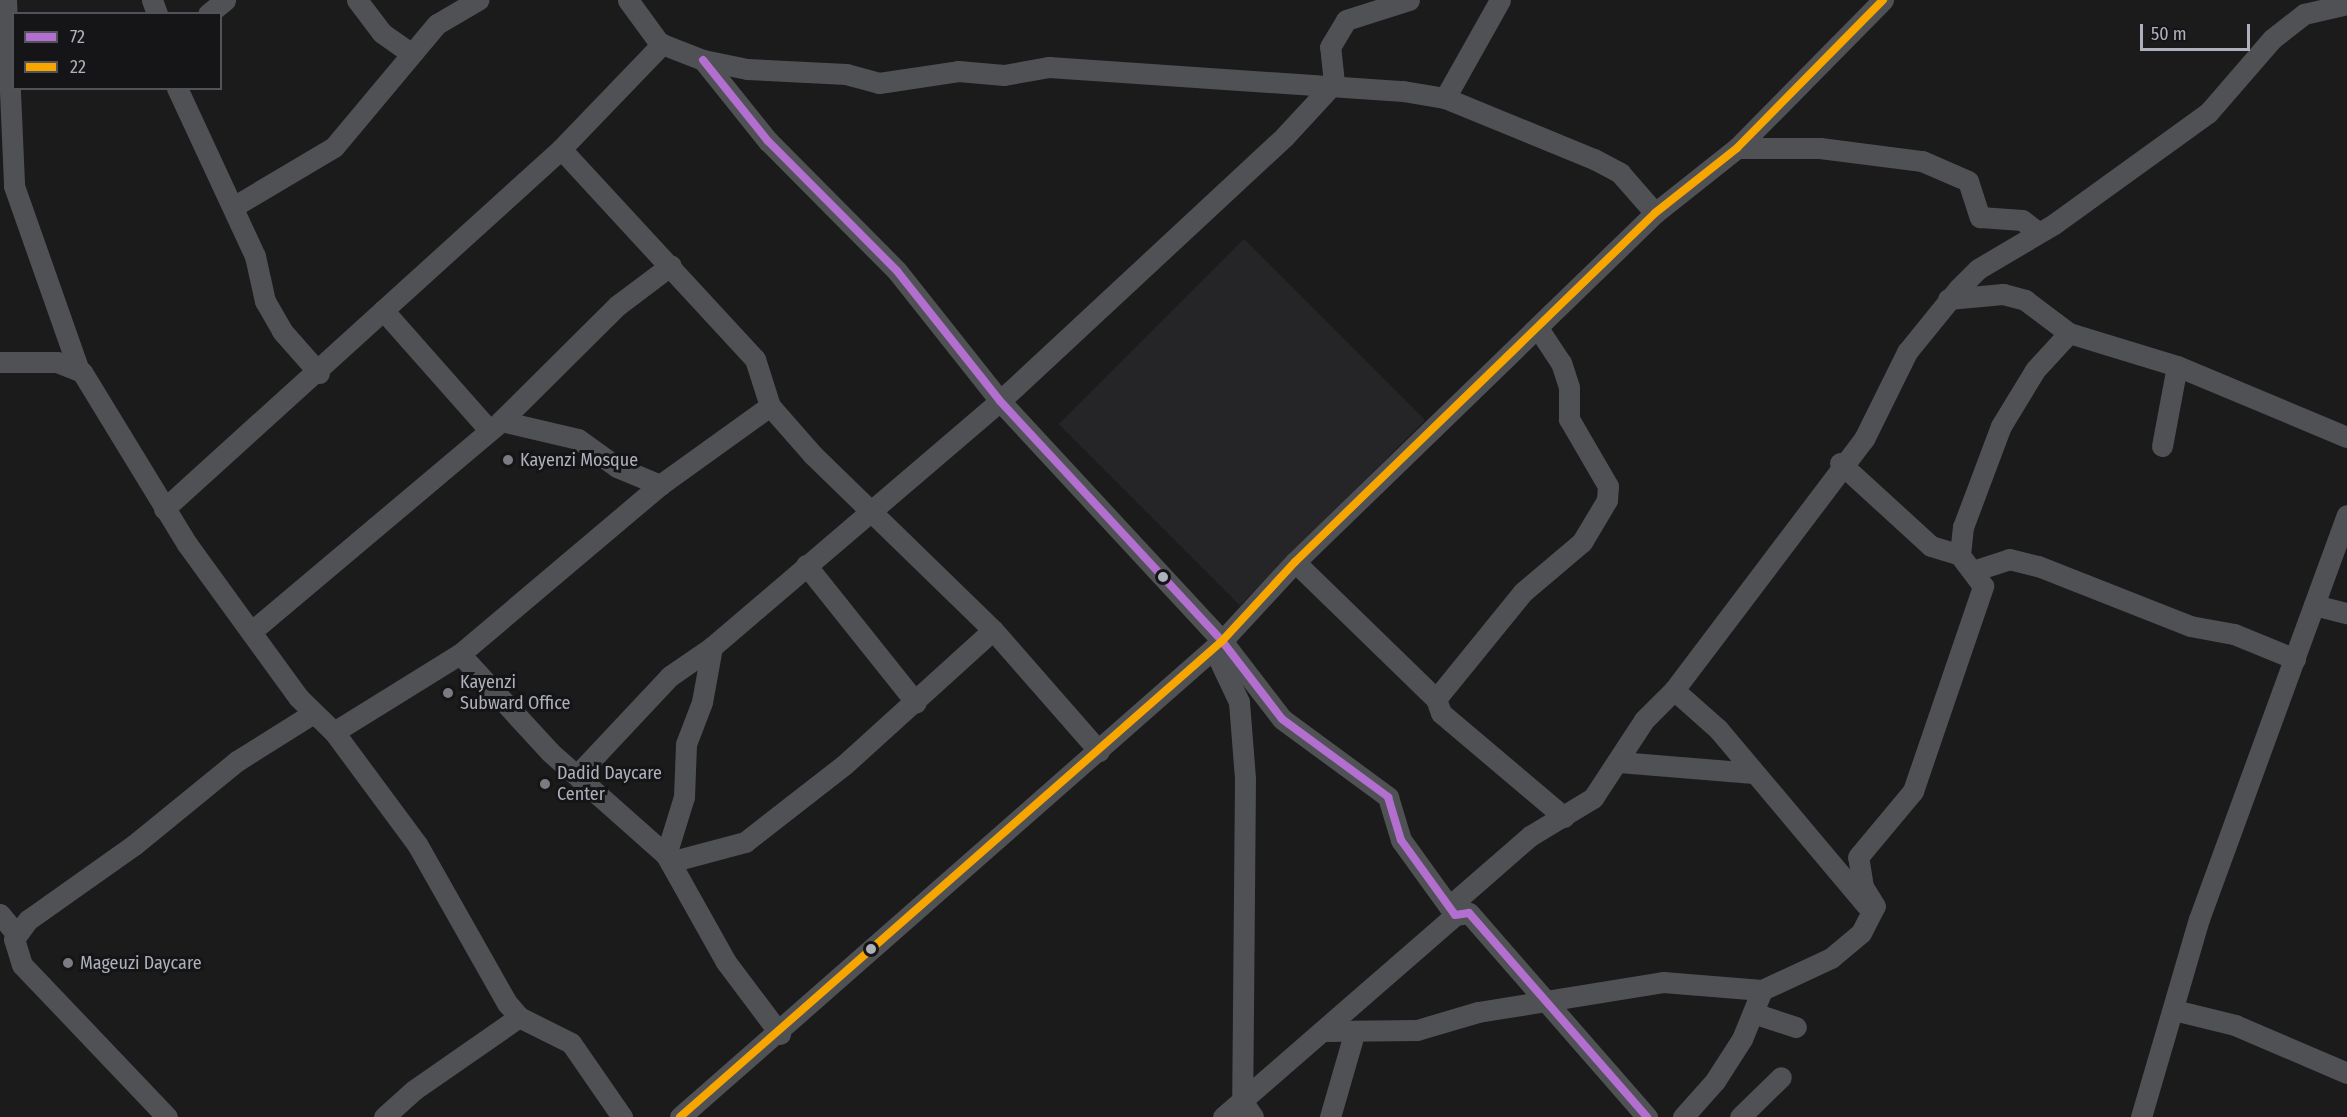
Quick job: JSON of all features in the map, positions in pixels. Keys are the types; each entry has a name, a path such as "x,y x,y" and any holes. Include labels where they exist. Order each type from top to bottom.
{"street":[{"path":"0,0 6,0 6,141 16,194 78,368 164,509 312,714 334,732 417,844 452,914 519,1017 571,1043 622,1117"},
{"path":"210,12 225,0"},
{"path":"357,0 382,33 411,53"},
{"path":"233,207 314,163 340,142 411,53 450,13 477,0"},
{"path":"628,0 660,44 703,60 846,75 879,83 958,71 1004,75 1049,67 1334,84 1445,98 1594,159 1620,173 1655,213"},
{"path":"1334,84 1330,47 1346,21 1409,0"},
{"path":"1445,98 1500,0"},
{"path":"680,1117 780,1034 1218,645 1295,562 1655,213 1737,148 1883,0"},
{"path":"1223,1117 1247,1109 1326,1030 1530,836 1593,798 1619,762 1644,720 1674,690 1840,463 1864,438 1907,352 1948,298 1978,269 2038,232 2208,113 2272,39 2304,14 2324,4 2347,4"},
{"path":"164,509 319,373 383,310 561,149 660,44"},
{"path":"703,60 768,141 897,271 1000,400 1282,719 1388,797 1401,840 1453,910 1469,913 1548,1003 1640,1115"},
{"path":"577,775 665,681 712,647 1000,400 1334,84"},
{"path":"178,90 255,256 265,301 282,331 319,373"},
{"path":"1737,148 1820,148 1922,161 1968,181 1980,217 2022,220 2038,232"},
{"path":"561,149 671,265 755,359 770,406 867,513 993,630 1098,751"},
{"path":"252,631 495,426 618,305 671,265"},
{"path":"1948,298 2004,294 2025,300 2069,333 2177,366 2347,437"},
{"path":"383,310 495,426 578,439 617,467 660,485"},
{"path":"1436,699 1523,592 1582,542 1607,500 1608,486 1569,419 1569,387 1561,363 1538,328"},
{"path":"1326,1030 1354,1034 1417,1030 1478,1012 1548,1003 1663,982 1762,990 1831,958 1861,933 1875,906 1863,887 1858,857 1913,791 1983,586 1967,563 1963,527 2001,426 2036,370 2069,333"},
{"path":"0,362 78,368"},
{"path":"2162,446 2177,366"},
{"path":"334,732 460,654 660,485 770,406"},
{"path":"1840,463 1931,546 1967,563 2009,560 2038,566 2190,626 2234,634 2295,659"},
{"path":"2141,1117 2199,919 2347,515"},
{"path":"1295,562 1436,699 1441,713 1564,817"},
{"path":"806,565 916,703"},
{"path":"2314,605 2347,613"},
{"path":"668,858 745,842 916,703 993,630"},
{"path":"1218,645 1239,702 1245,779 1247,1109"},
{"path":"668,858 684,797 686,744 702,702 712,647"},
{"path":"460,654 577,775 668,858 726,962 780,1034"},
{"path":"1674,690 1718,729 1872,913"},
{"path":"167,1117 22,965 13,946 16,934 237,761 312,714"},
{"path":"1619,762 1754,773"},
{"path":"0,914 16,934"},
{"path":"1683,1117 1716,1081 1753,1013 1762,990"},
{"path":"2174,1010 2235,1025 2347,1073"},
{"path":"1753,1013 1796,1027"},
{"path":"384,1117 414,1090 519,1017"},
{"path":"1330,1117 1354,1034"},
{"path":"1740,1117 1780,1077"}],"shaded area":[{"path":"1244,239 1425,420 1240,605 1059,424"}],"transit line":[{"name":"22","path":"680,1117 1222,641 1295,562 1655,213 1737,148 1883,0"},
{"name":"72","path":"703,60 768,141 897,271 1000,401 1222,641 1282,719 1388,797 1401,840 1455,915 1469,913 1647,1117"}],"place":[{"name":"Kayenzi Mosque","path":"508,460"},
{"name":"Kayenzi Subward Office","path":"448,693"},
{"name":"Dadid Daycare Center","path":"545,784"},
{"name":"Mageuzi Daycare","path":"68,963"}]}
